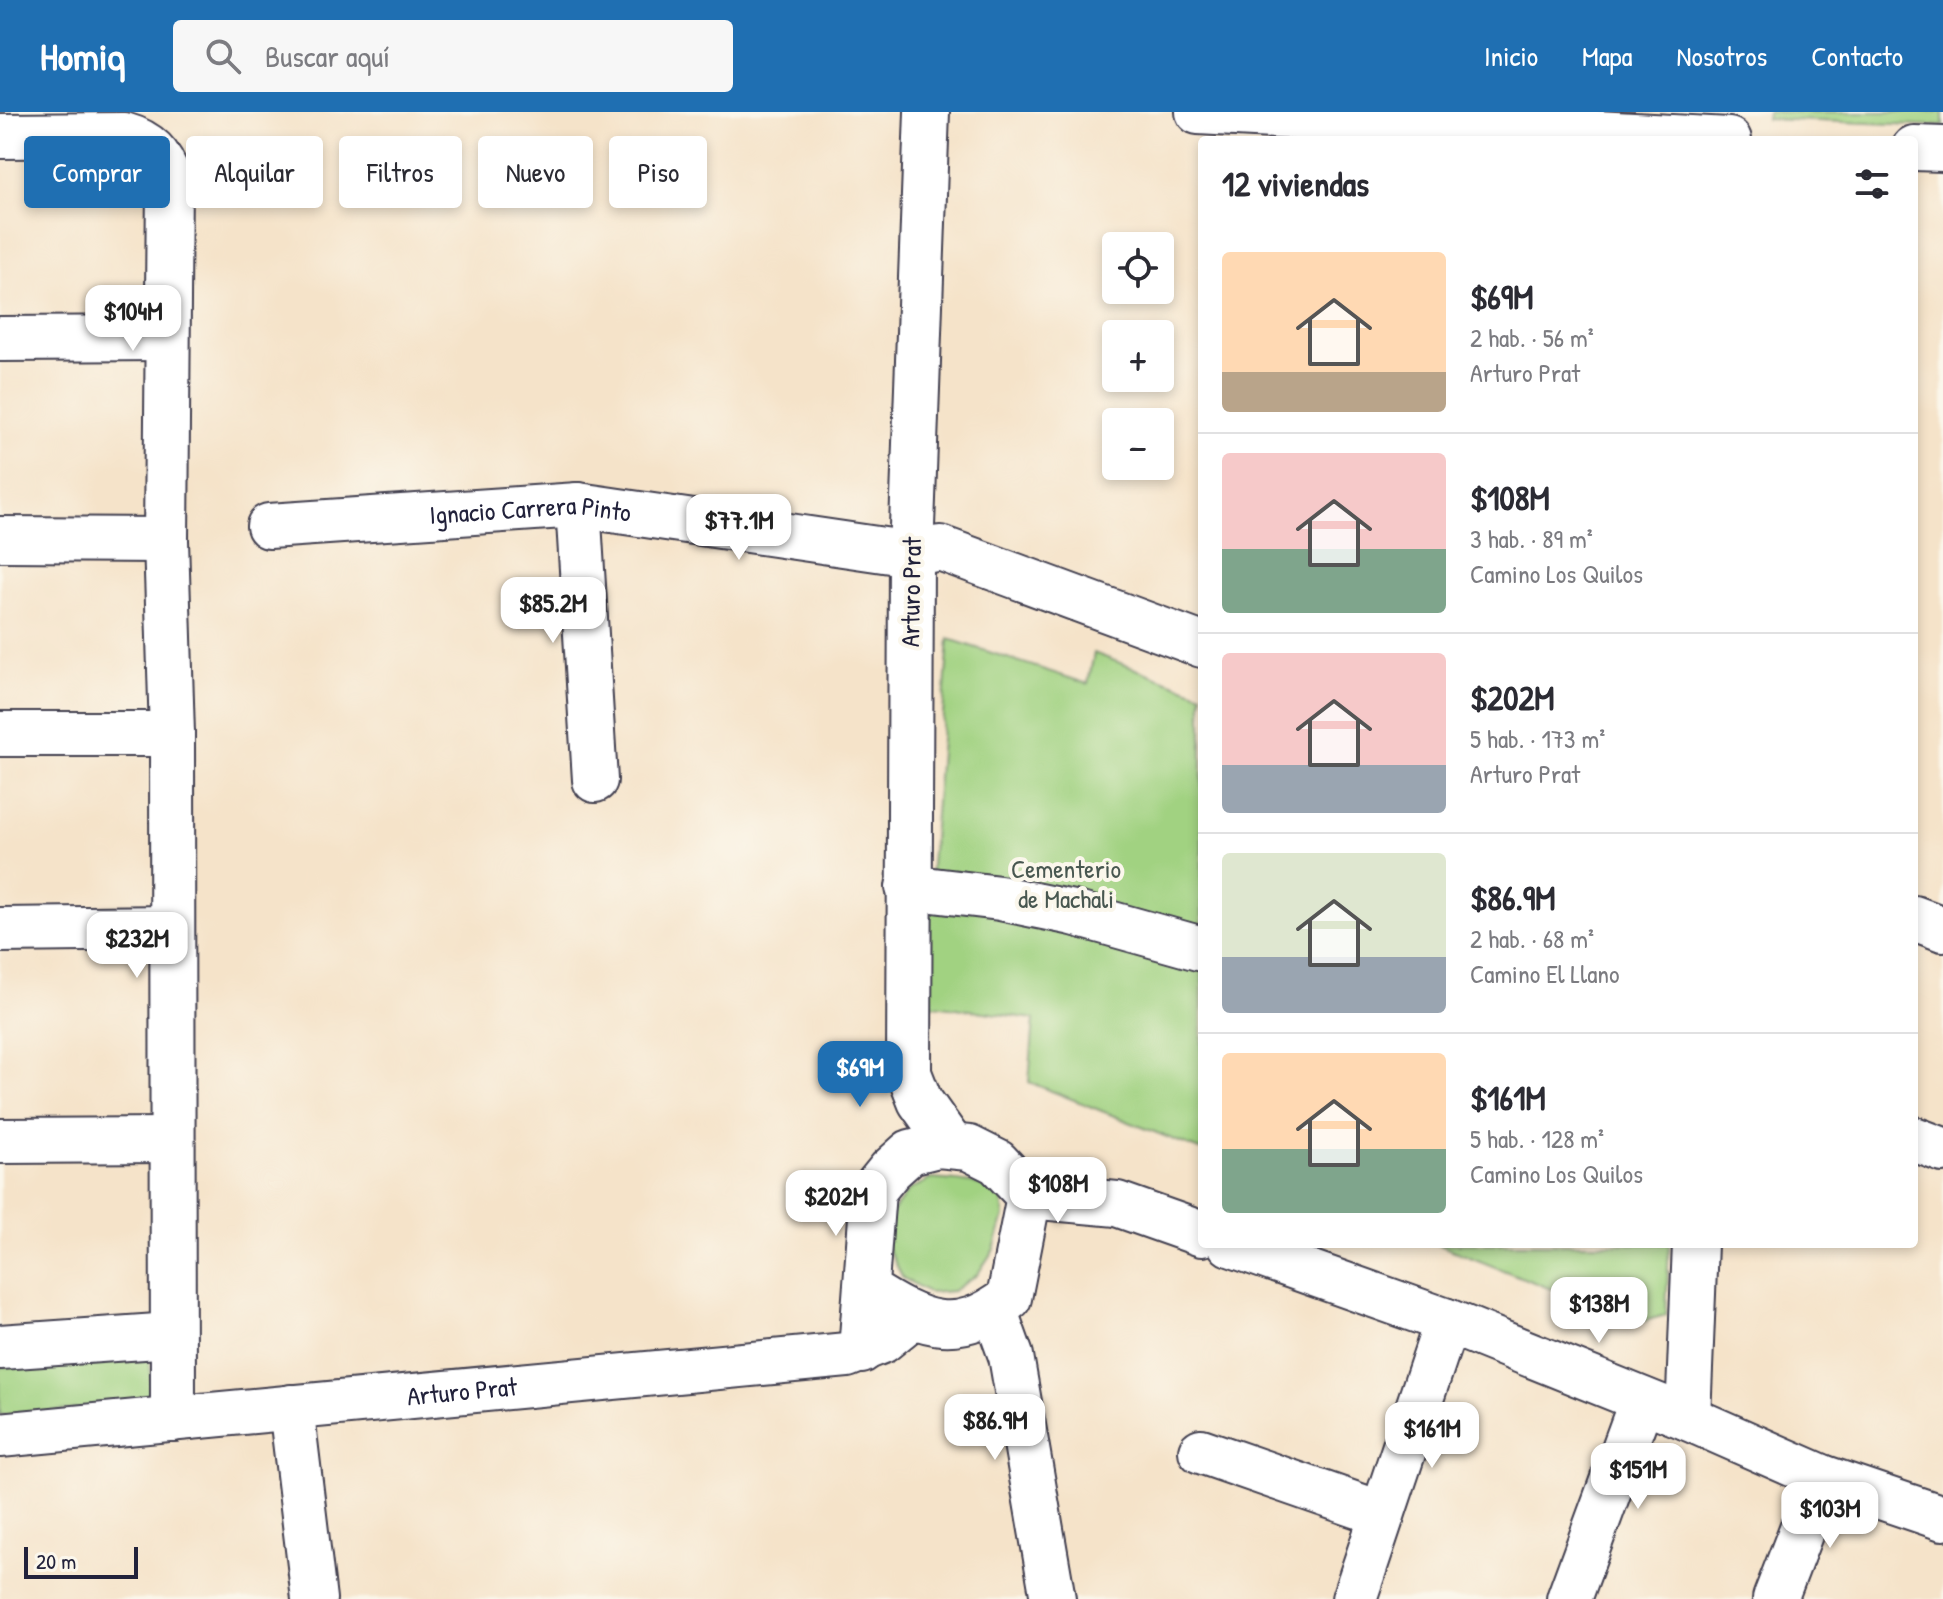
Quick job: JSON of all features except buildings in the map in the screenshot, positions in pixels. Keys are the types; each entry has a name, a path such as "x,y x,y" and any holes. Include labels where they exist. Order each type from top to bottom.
{"street":[{"name":"Arturo Prat","path":"927,112 911,554 909,1073 920,1101 952,1146"},
{"path":"1198,112 1342,125 1628,136"},
{"path":"1733,136 1737,112"},
{"path":"0,136 124,135 140,139 151,147 165,166 169,179 166,540 172,734 173,1419"},
{"path":"1918,148 1943,149"},
{"path":"0,339 167,338"},
{"name":"Ignacio Carrera Pinto","path":"269,526 578,505 911,554 940,548 1198,644"},
{"path":"578,505 595,780"},
{"path":"0,539 166,540"},
{"path":"0,734 172,734"},
{"path":"908,887 1000,898 1073,913 1198,948"},
{"path":"1918,920 1943,929"},
{"path":"0,930 171,928"},
{"name":"Arturo Prat","path":"890,1170 895,1097 909,1073"},
{"path":"0,1141 171,1140"},
{"path":"1918,1141 1943,1150"},
{"name":"Arturo Prat","path":"861,1351 873,1191 890,1170 910,1152 938,1145 969,1148 997,1162 1029,1196"},
{"path":"867,1290 903,1313 935,1324 966,1321 994,1309 1009,1298 1029,1196 1117,1204 1198,1233"},
{"path":"1241,1248 1447,1321 1688,1418 1822,1477 1943,1518"},
{"path":"1688,1418 1695,1248"},
{"path":"994,1309 1011,1356 1053,1599"},
{"name":"Arturo Prat","path":"0,1435 847,1355 882,1341 913,1316"},
{"path":"1354,1599 1447,1321"},
{"path":"0,1347 172,1335"},
{"path":"1569,1599 1642,1400"},
{"path":"291,1407 314,1599"},
{"path":"1201,1451 1382,1514"},
{"path":"1775,1599 1822,1477"}],"green space":[{"path":"1768,112 1943,112 1943,126 1767,119"},
{"name":"Cementerio de Machali","path":"949,639 1088,684 1094,653 1198,692 1198,1149 1029,1082 1034,1019 920,1003"},
{"path":"931,1179 977,1185 1002,1198 1004,1216 994,1249 977,1275 953,1291 930,1293 903,1278 887,1247 892,1213 909,1190"},
{"path":"1447,1248 1669,1248 1666,1315 1637,1323"},
{"path":"149,1359 154,1404 0,1415 0,1367"}]}
